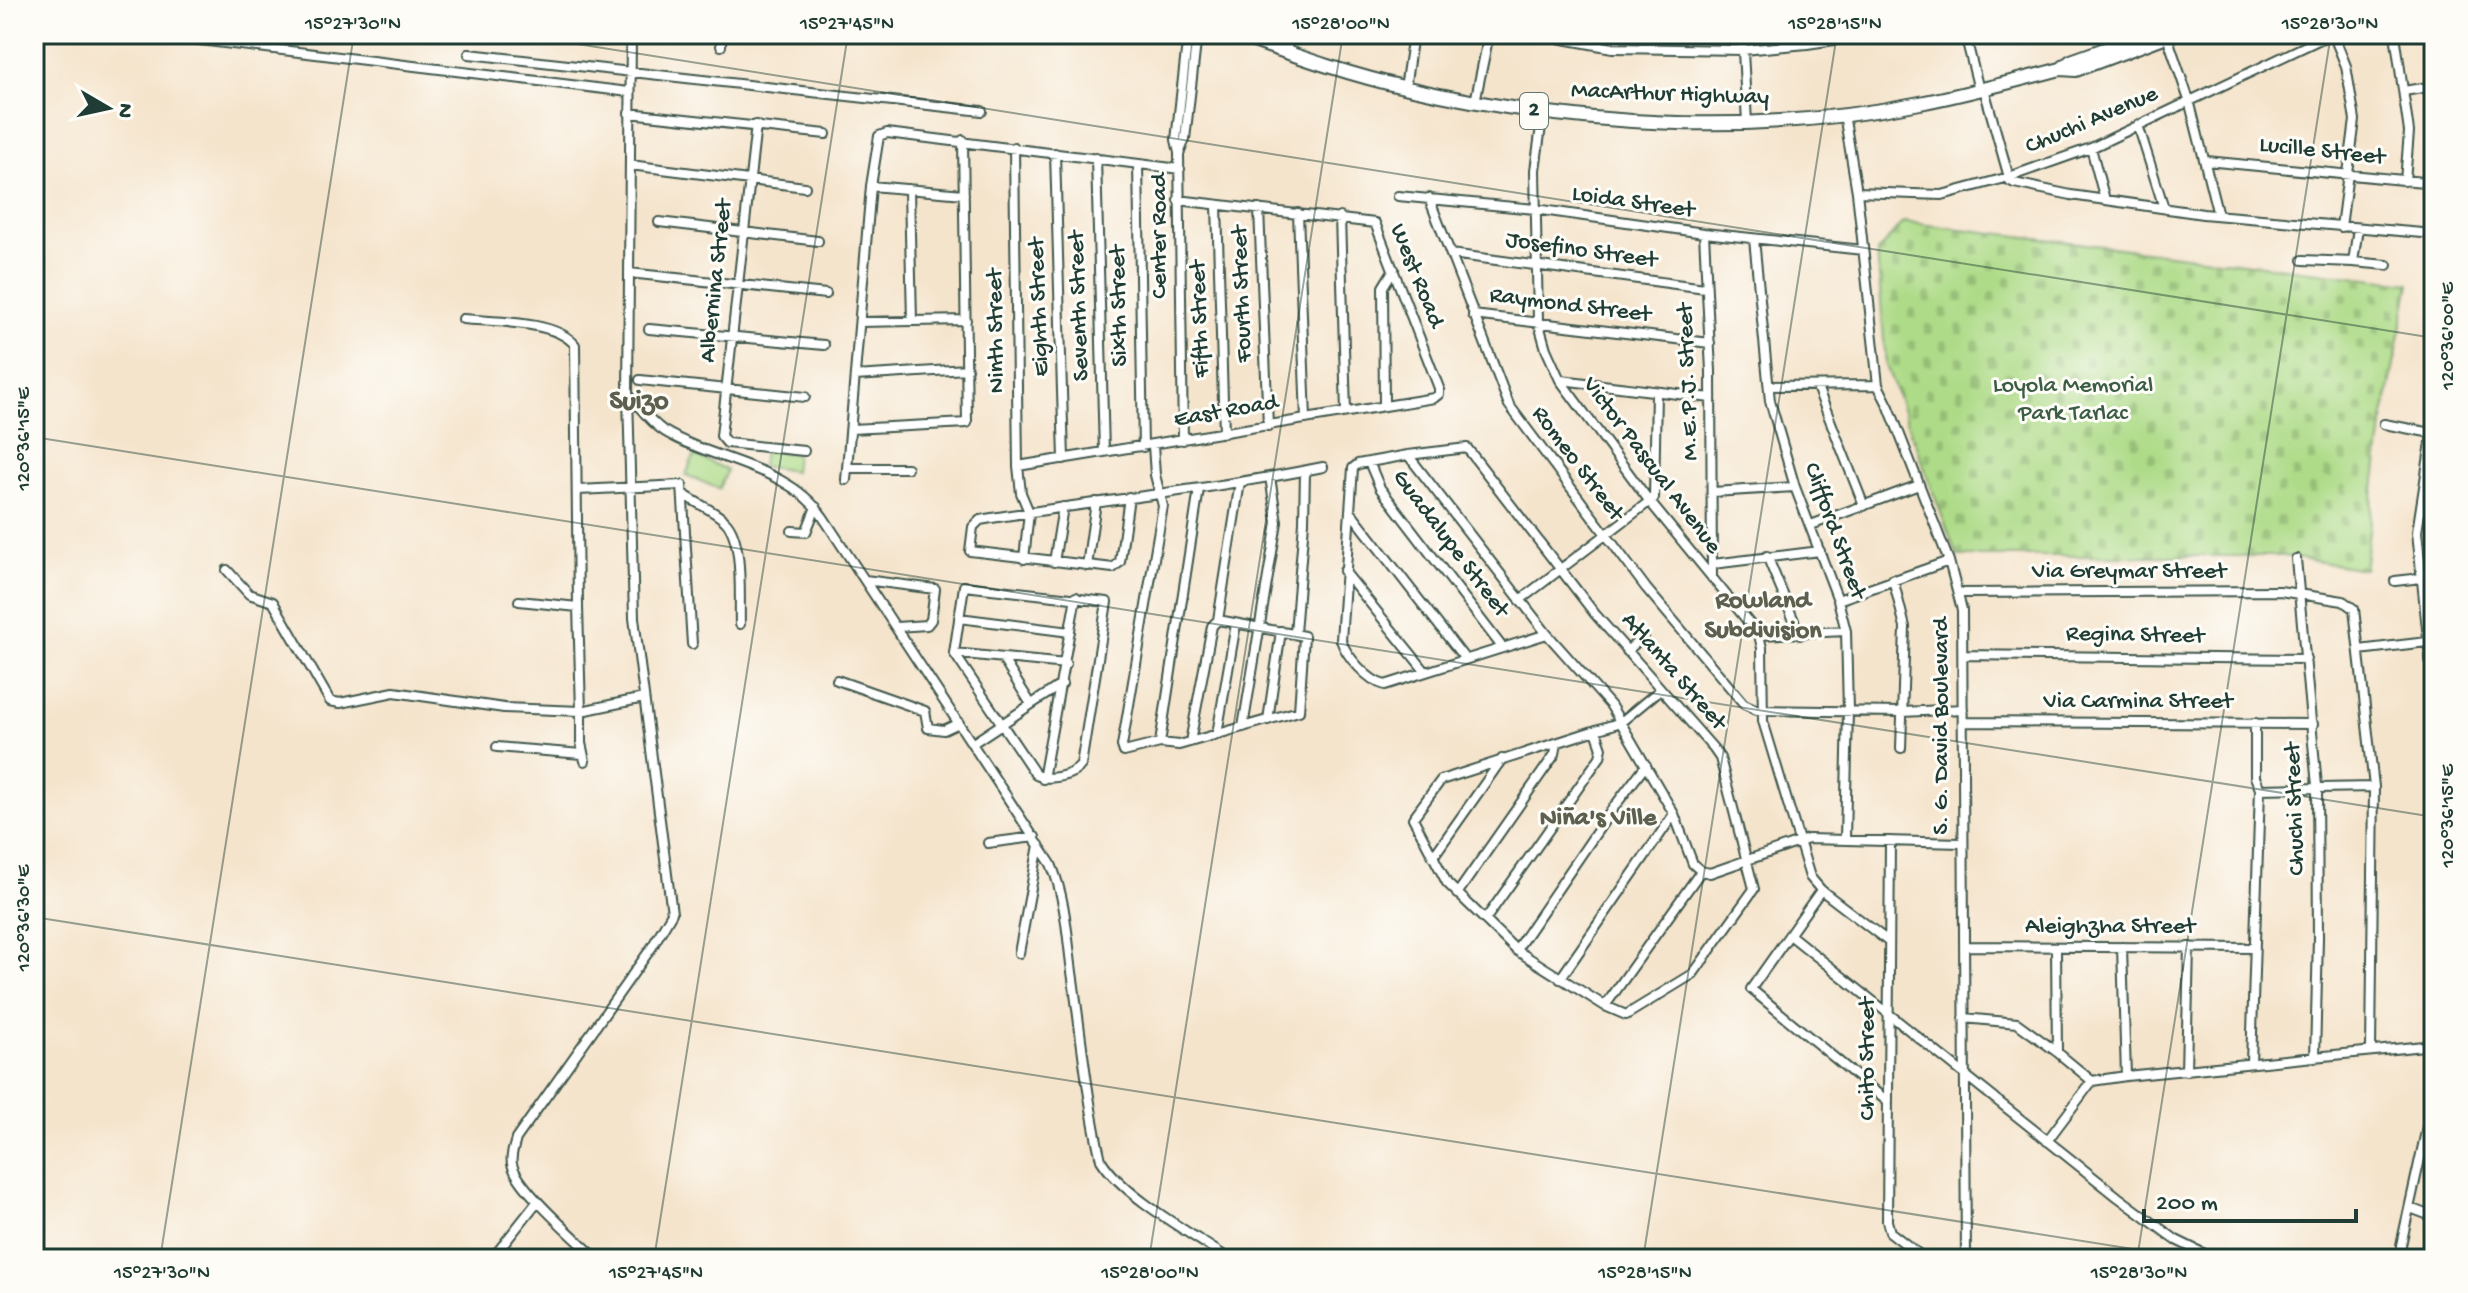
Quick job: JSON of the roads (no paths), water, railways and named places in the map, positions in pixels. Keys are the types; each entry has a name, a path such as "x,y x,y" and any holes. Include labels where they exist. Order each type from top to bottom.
{"highway":[{"name":"MacArthur Highway","path":"1234,34 1405,88 1543,112 1653,122 1747,122 1918,104 2061,69 2076,70 2170,35"},
{"name":"MacArthur Highway","path":"2061,69 2071,61 2147,34"}],"street":[{"path":"150,34 629,92"},
{"path":"597,1259 537,1202 513,1168 511,1156 516,1139 652,947 672,913 634,618 628,395 631,34"},
{"path":"721,34 721,46"},
{"path":"1179,154 1176,140 1188,34"},
{"name":"Center Road","path":"1183,440 1179,154 1185,139 1197,34"},
{"path":"1286,52 1290,34"},
{"path":"1405,88 1413,34"},
{"path":"1475,102 1489,34"},
{"path":"1535,34 1613,48 1743,50 1875,34"},
{"path":"1742,34 1747,122"},
{"path":"1965,34 2010,181 2022,186 2105,200 2218,215 2434,234"},
{"path":"2332,34 2346,66 2354,99 2354,137 2341,227"},
{"name":"Chuchi Avenue","path":"1857,192 1942,195 2009,177 2091,148 2332,34"},
{"path":"2395,34 2409,132 2405,181"},
{"path":"2170,35 2218,215"},
{"path":"469,54 982,111"},
{"path":"2404,91 2434,86"},
{"name":"Victor Pascual Avenue","path":"1543,112 1535,170 1535,209 1538,321 1546,349 1560,380 1650,502 1759,635"},
{"path":"629,113 826,134"},
{"name":"S. G. David Boulevard","path":"1844,114 1857,192 1878,385 1959,593 1964,722 1962,843 1966,1259"},
{"name":"Albernina Street","path":"756,125 721,436 723,441 804,451"},
{"path":"2138,125 2164,208"},
{"path":"846,480 871,186 879,136 887,133 963,140 1180,169"},
{"path":"851,429 967,423 963,140"},
{"name":"Ninth Street","path":"1014,147 1018,466 1021,493 1029,512"},
{"path":"2091,148 2105,200"},
{"name":"Eighth Street","path":"1055,153 1064,459"},
{"name":"Seventh Street","path":"1096,158 1104,452"},
{"name":"Lucille Street","path":"2206,161 2434,183"},
{"name":"Sixth Street","path":"1138,164 1148,446 1163,506 1122,746 1124,752 1128,752 1160,743"},
{"path":"630,165 805,187"},
{"path":"871,186 964,194"},
{"path":"909,189 912,321"},
{"name":"Loida Street","path":"1398,196 1535,209 1704,233 1863,250"},
{"name":"Romeo Street","path":"1429,198 1509,405 1605,535 1708,663 1744,704 1752,709 1761,709"},
{"name":"West Road","path":"1178,200 1375,223 1439,394"},
{"name":"Fifth Street","path":"1217,205 1224,433"},
{"name":"Fourth Street","path":"1259,209 1268,426"},
{"path":"1298,213 1306,419"},
{"path":"1340,217 1346,412"},
{"path":"659,222 818,241"},
{"path":"2353,262 2358,228"},
{"name":"M.E.P.J. Street","path":"1704,233 1710,343 1712,578"},
{"name":"Clifford Street","path":"1754,239 1774,418 1846,631 1845,839"},
{"name":"Josefino Street","path":"1451,254 1705,288"},
{"path":"2303,260 2387,265"},
{"path":"1384,405 1383,287 1394,269"},
{"path":"629,273 826,294"},
{"name":"Raymond Street","path":"1473,315 1710,343"},
{"path":"463,319 541,326 573,341 583,758 497,747"},
{"path":"860,322 966,320"},
{"path":"649,329 824,345"},
{"path":"855,376 967,369"},
{"path":"640,380 805,397"},
{"path":"1560,380 1711,398"},
{"path":"1769,386 1878,385"},
{"path":"1817,387 1864,506"},
{"path":"1520,600 1654,498 1656,392"},
{"name":"East Road","path":"1018,466 1434,398 1439,394"},
{"path":"628,395 664,430 776,478 816,507 1037,841 1061,887 1101,1160 1116,1181 1134,1195 1229,1259"},
{"path":"2434,423 2417,519 2434,697"},
{"path":"2384,424 2432,438"},
{"name":"Atlanta Street","path":"1408,455 1467,448 1627,651 1720,758 1754,889 1693,974 1626,1015 1605,1006"},
{"path":"1547,634 1385,685 1375,683 1344,649 1341,640 1353,468 1358,464 1408,455 1547,634 1598,688 1674,814 1693,864 1701,871 1710,873 1799,840 1962,843"},
{"name":"Guadalupe Street","path":"1369,462 1380,488 1502,647"},
{"path":"1129,497 1117,567 973,553 970,546 975,522 1129,497 1199,489 1323,467"},
{"path":"847,468 907,468"},
{"path":"1295,633 1305,471"},
{"path":"1243,727 1277,522 1270,477"},
{"path":"1190,742 1212,626 1218,620 1240,482"},
{"path":"578,490 682,485 692,644"},
{"path":"1811,525 1919,485"},
{"path":"1713,492 1795,487"},
{"path":"2423,488 2434,489"},
{"path":"1199,489 1160,743 1179,745 1299,711 1304,636 1218,620"},
{"path":"683,494 724,520 732,530 737,544 740,624"},
{"path":"1087,566 1096,502"},
{"path":"792,531 806,532 816,507"},
{"path":"1054,562 1063,507"},
{"path":"1350,511 1465,659"},
{"path":"1024,559 1029,512"},
{"path":"1713,564 1820,551"},
{"path":"1767,556 1800,635"},
{"name":"Chuchi Street","path":"2296,559 2317,786 2315,1058"},
{"path":"1838,600 1949,561"},
{"path":"227,570 249,594 273,602 328,699 333,702 394,692 504,708 581,711 644,698"},
{"path":"1344,571 1425,671"},
{"path":"2395,581 2422,578"},
{"path":"1893,579 1905,627 1901,748"},
{"path":"865,580 935,589 931,620 927,625 896,627"},
{"path":"964,586 1076,597 1103,600 1108,607 1081,765 1076,772 1043,779 1036,775 954,653 964,586"},
{"name":"Via Greymar Street","path":"1959,593 2280,591 2349,604 2354,609 2359,650"},
{"path":"1043,779 1076,597"},
{"path":"519,601 578,607"},
{"path":"959,618 1070,632"},
{"path":"1217,734 1236,624"},
{"path":"1268,720 1281,631"},
{"path":"1846,631 1759,635 1762,648 1761,709 1810,877 1821,890 1889,942"},
{"path":"1627,651 1644,636"},
{"path":"2371,1051 2374,787 2359,650 2427,642"},
{"path":"954,653 1066,664"},
{"name":"Regina Street","path":"1963,655 2306,659"},
{"path":"1002,658 1031,704"},
{"path":"837,680 925,711 928,728 944,730 959,723"},
{"path":"973,743 1062,684"},
{"path":"1661,689 1621,722 1441,780 1413,818 1457,894 1516,950 1605,1006 1701,871"},
{"path":"1761,709 1902,712 1963,709"},
{"name":"Via Carmina Street","path":"1964,722 2313,724"},
{"path":"2251,1063 2260,789 2255,777 2255,723"},
{"path":"1485,920 1600,757 1602,748 1596,731"},
{"path":"1457,894 1555,754 1557,743"},
{"path":"1433,857 1502,758"},
{"path":"1516,950 1646,765"},
{"path":"2260,789 2374,787"},
{"path":"1560,979 1674,814"},
{"path":"988,843 1037,841"},
{"path":"1019,953 1037,841"},
{"name":"Chito Street","path":"1890,841 1887,1221 1890,1232 1925,1259"},
{"path":"2434,874 2434,882"},
{"path":"1821,890 1751,989 1888,1102"},
{"path":"1790,935 1964,1076 2176,1240 2215,1259"},
{"name":"Aleighzha Street","path":"1964,946 2255,948"},
{"path":"2122,947 2126,1076"},
{"path":"2186,1071 2189,947"},
{"path":"2056,948 2057,1052"},
{"path":"1964,1018 2017,1023 2092,1081"},
{"path":"2047,1141 2092,1081 2434,1045"},
{"path":"2401,1259 2401,1245 2434,1095"},
{"path":"2422,1151 2434,1157"},
{"path":"492,1259 537,1202"},
{"path":"2410,1208 2434,1217"}],"district":[{"name":"Suizo","path":"639,402"},
{"name":"Rowland Subdivision","path":"1763,617"},
{"name":"Niña's Ville","path":"1598,819"}],"park label":[{"name":"Loyola Memorial Park Tarlac","path":"2073,400"}]}
